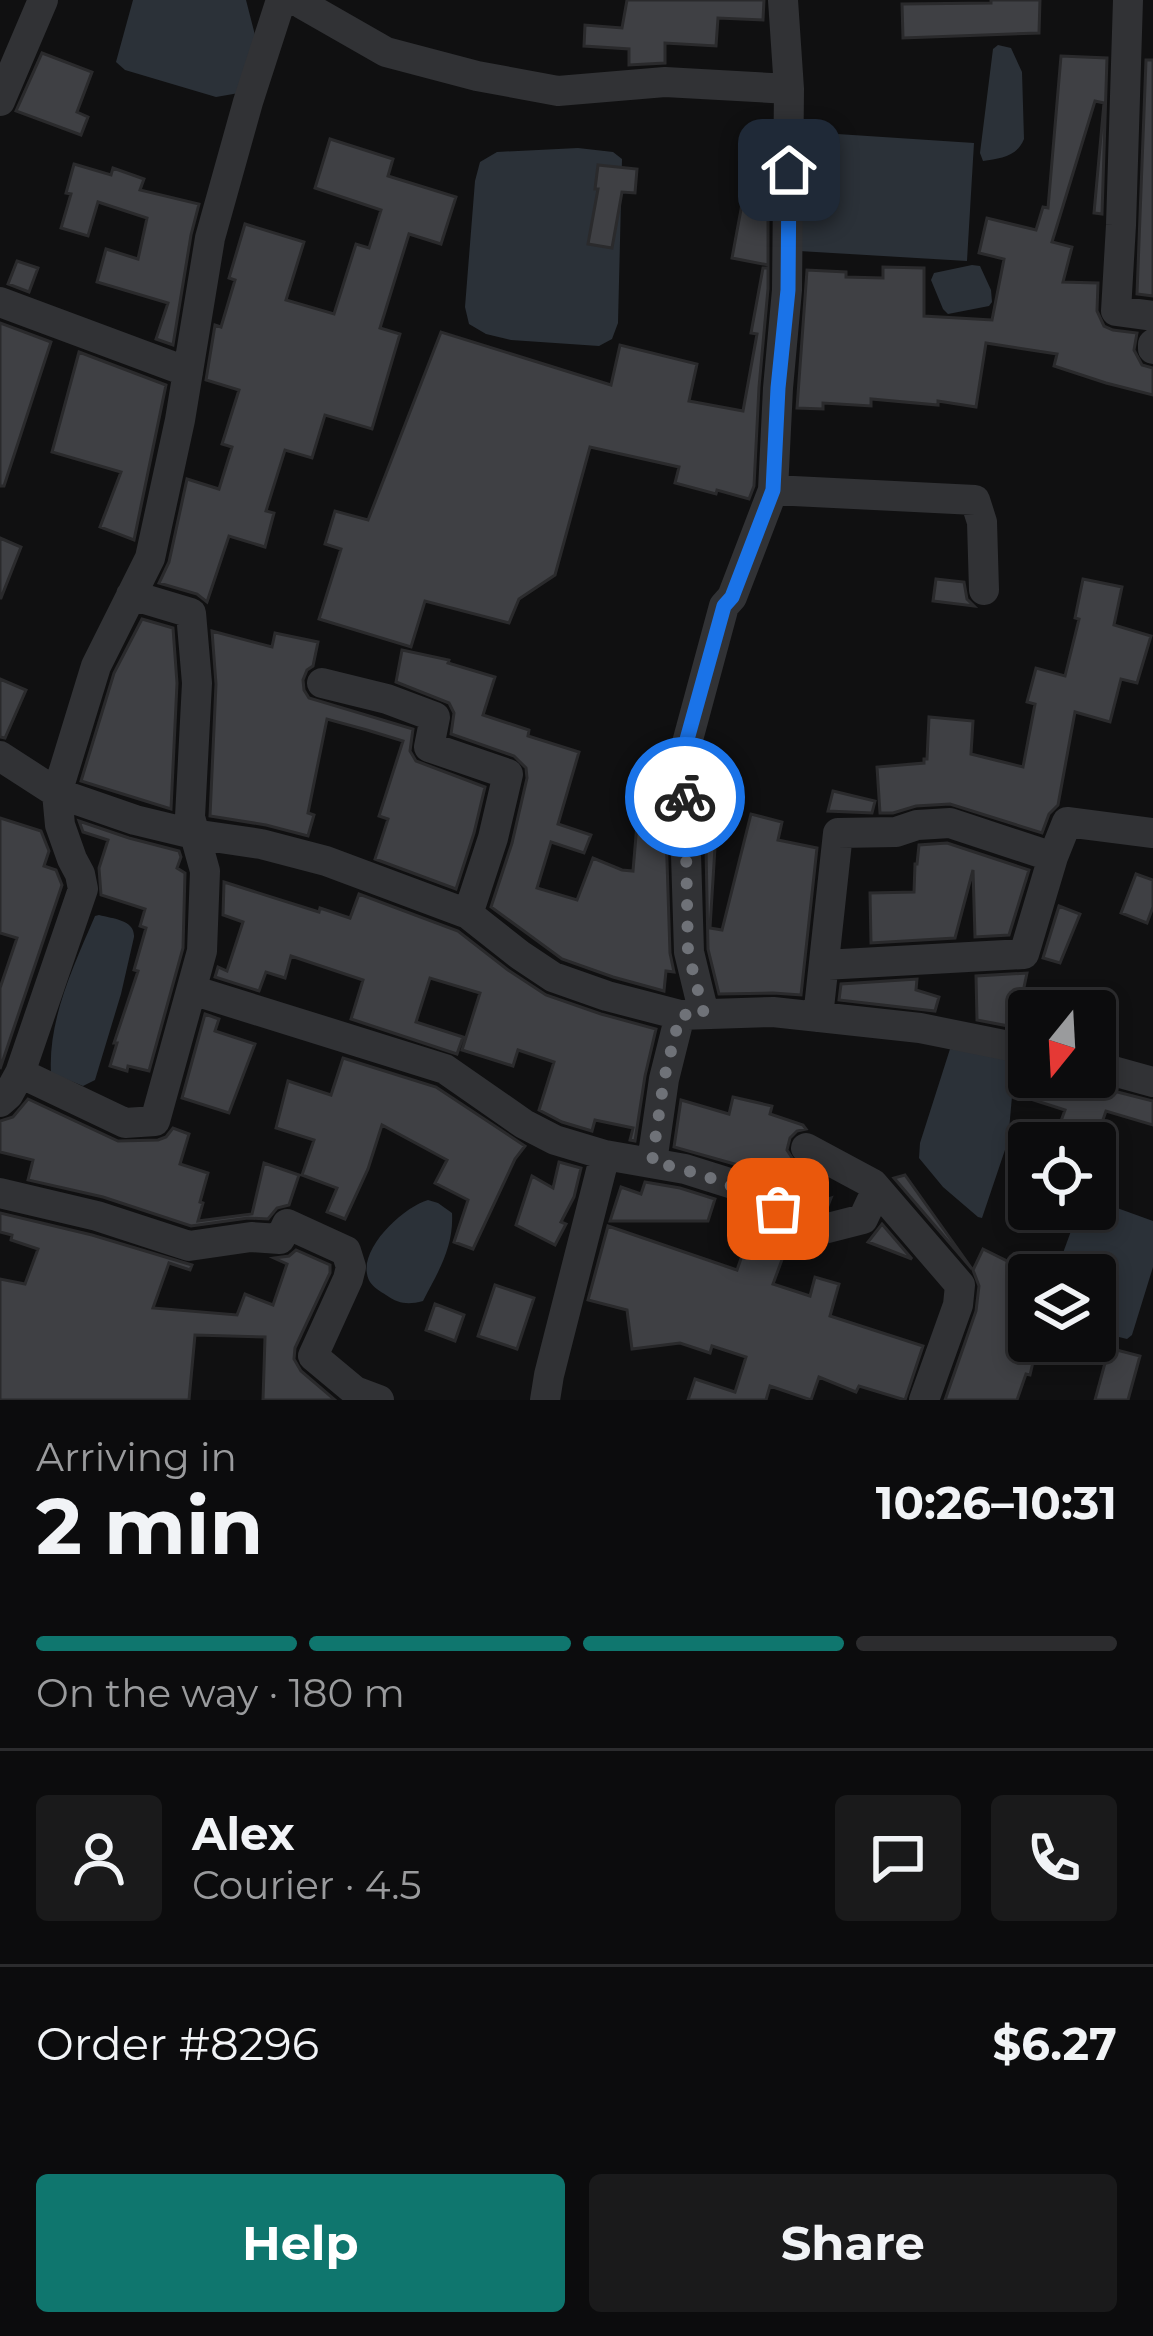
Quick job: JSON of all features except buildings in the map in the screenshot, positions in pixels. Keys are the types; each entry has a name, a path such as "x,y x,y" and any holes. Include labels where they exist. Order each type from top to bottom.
{"street":[{"path":"0,101 43,0"},
{"path":"0,1102 20,1073 83,890 60,825 56,793 96,667 150,558 180,420 210,238 281,0"},
{"path":"299,0 386,52 558,91 665,82 789,89"},
{"path":"652,1162 664,1079 692,1014 686,743 724,606 732,597 773,490 788,290 789,89 783,0"},
{"path":"1128,0 1116,311 1153,316"},
{"path":"0,302 188,372"},
{"path":"773,490 975,500 982,522 984,590"},
{"path":"20,1073 124,1123 155,1121 202,951 205,871 190,818 197,682 190,613 131,595"},
{"path":"322,683 436,717 429,746 508,774 468,914"},
{"path":"0,756 56,793 134,820 261,844 326,862 468,914 553,977 607,996 692,1014 773,1012 920,1028 1008,1046"},
{"path":"824,965 1024,954 1067,822 1153,833"},
{"path":"818,1017 838,833 896,832 916,825 950,823 1052,857"},
{"path":"192,990 445,1069 555,1140 739,1186 816,1231 863,1219 877,1189"},
{"path":"1116,1072 1153,1082"},
{"path":"806,1148 873,1184 960,1285 958,1305 924,1400"},
{"path":"545,1400 604,1155"},
{"path":"0,1193 97,1216 189,1246 251,1237 280,1239 287,1224 346,1251 351,1267 348,1279 313,1356 355,1391 379,1400"}],"shaded area":[{"path":"133,0 246,0 256,39 239,93 216,97 125,70 116,62"},
{"path":"998,45 1011,48 1022,72 1024,139 1012,153 983,161 980,153 993,49"},
{"path":"807,132 974,143 967,261 799,251"},
{"path":"578,148 613,152 622,159 618,323 612,339 599,346 486,334 469,324 465,307 480,162 497,152"},
{"path":"980,266 992,302 948,314 931,280 934,273"},
{"path":"99,915 127,924 134,937 95,1080 83,1086 51,1073 51,1053 64,993"},
{"path":"950,1049 1008,1056 1008,1098 1012,1098 1008,1141 982,1218 943,1187 919,1158"},
{"path":"428,1200 452,1213 448,1248 423,1301 399,1302 370,1282 368,1258 394,1221"},
{"path":"1116,1208 1153,1221 1153,1267 1132,1335 1116,1336 1116,1254 1063,1254 1071,1230 1116,1230"}],"way so far":[{"path":"685,797 688,952 704,1014 680,1015 664,1079 652,1162 739,1186 778,1209"}],"route":[{"path":"685,797 686,743 724,606 732,597 773,490 788,290 789,170"}]}
